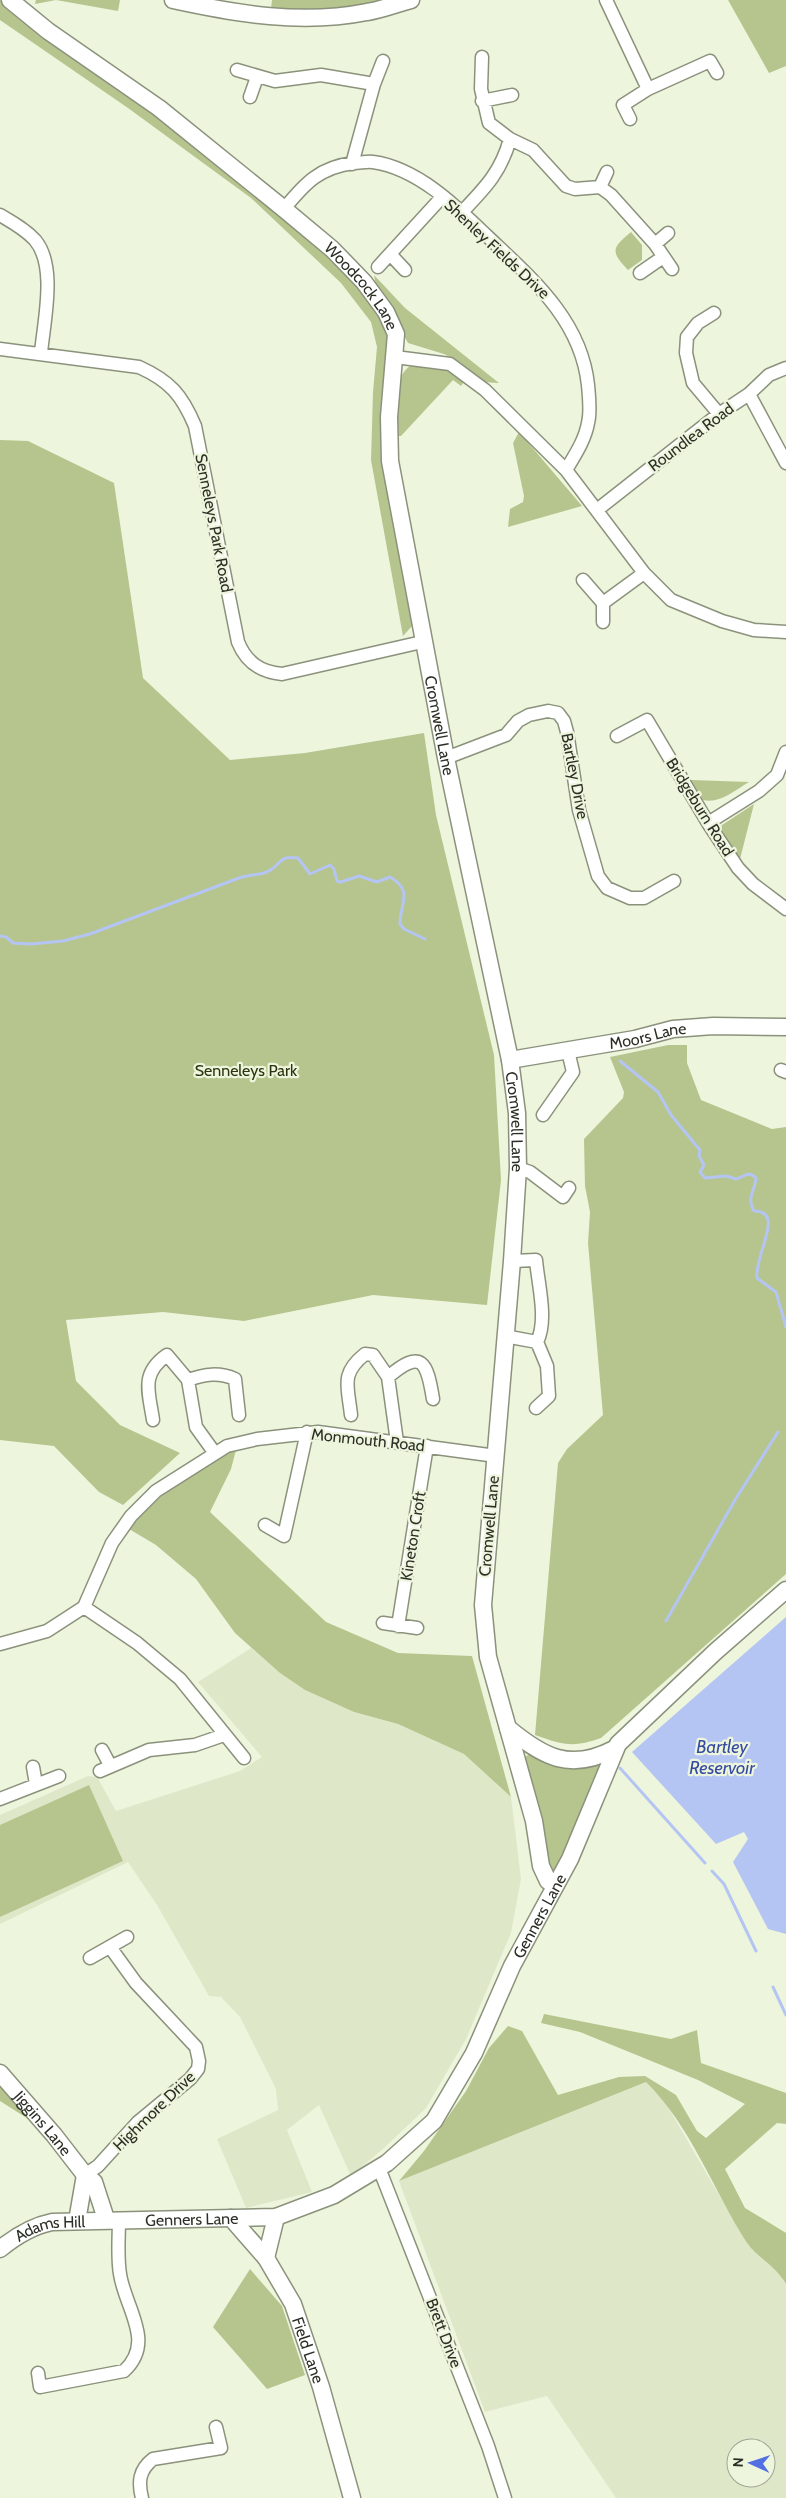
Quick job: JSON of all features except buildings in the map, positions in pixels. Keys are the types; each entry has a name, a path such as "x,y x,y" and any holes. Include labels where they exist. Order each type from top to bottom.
{"street":[{"name":"Woodcock Lane","path":"10,0 27,7 159,108 332,250 364,282 392,324 396,334 395,357 450,364 486,390 566,470 644,573 671,600 696,612 754,630 786,632"},
{"path":"173,0 255,8 269,18 330,17 367,12 411,0"},
{"path":"606,0 648,89"},
{"path":"482,57 482,101 489,123 510,139 533,150 566,186 575,189 600,187 611,195 655,244 662,257 672,269"},
{"path":"352,164 374,84 383,61"},
{"path":"630,119 623,104 648,89 710,61 717,73"},
{"path":"237,70 275,81 321,75 374,84"},
{"path":"250,97 257,77"},
{"path":"482,101 512,95"},
{"path":"462,212 491,180 505,159 510,139"},
{"name":"Shenley Fields Drive","path":"284,209 310,180 324,170 332,166 372,162 392,168 418,180 462,212 546,293 567,321 580,348 587,375 589,422 580,446 566,470"},
{"path":"600,187 608,172"},
{"path":"378,267 442,197"},
{"path":"0,215 22,228 34,239 42,250 46,263 48,283 41,353"},
{"path":"655,244 668,233"},
{"path":"390,254 405,270"},
{"path":"640,273 662,257"},
{"path":"714,313 698,323 687,337 686,353 693,383 719,414"},
{"name":"Senneleys Park Road","path":"0,349 139,367 155,374 180,396 195,426 238,642 246,658 264,671 282,674 422,642"},
{"name":"Cromwell Lane","path":"395,357 389,417 390,461 422,642 510,1060 517,1113 518,1168 512,1261 483,1605 488,1656 534,1821 541,1866 548,1881 555,1886"},
{"name":"Roundlea Road","path":"597,510 719,414 750,394 769,375 786,368"},
{"path":"750,394 786,463"},
{"path":"604,602 644,573"},
{"path":"583,580 604,602 603,622"},
{"name":"Bartley Drive","path":"446,758 506,734 518,721 529,715 548,711 558,713 564,721 567,732 580,810 598,876 607,888 630,898 644,898 674,881"},
{"name":"Bridgeburn Road","path":"617,736 646,720 708,823 738,868 753,884 786,909"},
{"path":"708,823 759,791 778,775 786,752"},
{"name":"Moors Lane","path":"510,1060 635,1039 673,1029 713,1026 786,1027"},
{"path":"543,1115 573,1072 568,1051"},
{"path":"518,1168 530,1172 563,1197 569,1188"},
{"path":"512,1261 536,1260 541,1314 541,1335 537,1342"},
{"path":"505,1336 537,1342"},
{"path":"536,1408 549,1396 547,1366 537,1342"},
{"path":"351,1415 347,1378 351,1365 365,1354 373,1355 388,1377 398,1442"},
{"path":"153,1420 147,1387 149,1372 158,1361 167,1355 188,1380 196,1428 214,1452"},
{"path":"388,1377 404,1364 414,1361 424,1364 428,1370 433,1399"},
{"path":"188,1380 199,1376 222,1374 235,1379 239,1415"},
{"path":"265,1525 284,1536 307,1432"},
{"name":"Monmouth Road","path":"84,1607 112,1543 131,1516 156,1491 214,1452 227,1446 257,1439 307,1432 368,1441 398,1442 496,1456"},
{"name":"Kineton Croft","path":"398,1626 427,1446"},
{"name":"Genners Lane","path":"112,2219 276,2217 334,2195 379,2168 434,2121 474,2053 512,1966 570,1859 614,1749 714,1652 786,1590"},
{"path":"0,1644 47,1631 84,1607 137,1643 180,1679 244,1758"},
{"path":"383,1623 417,1628"},
{"path":"508,1728 530,1746 560,1760 591,1758 614,1749"},
{"path":"102,1750 105,1768 149,1750 194,1745 224,1735"},
{"path":"33,1767 36,1784"},
{"path":"0,1799 59,1776"},
{"path":"90,1958 127,1937"},
{"name":"Highmore Drive","path":"85,2175 98,2166 138,2122 190,2079 198,2069 199,2061 196,2047 136,1983 110,1947"},
{"name":"Jiggins Lane","path":"0,2074 54,2135 85,2175 94,2182 112,2219"},
{"name":"Brett Drive","path":"379,2168 488,2446 505,2498"},
{"path":"77,2221 85,2175"},
{"path":"266,2258 276,2217"},
{"name":"Field Lane","path":"231,2218 266,2258 293,2304 321,2387 352,2498"},
{"path":"38,2373 40,2387 124,2370 134,2361 139,2350 138,2332 120,2274 112,2219"},
{"name":"Adams Hill","path":"0,2249 20,2234 38,2225 112,2219"},
{"path":"142,2498 139,2486 140,2475 145,2465 153,2459 221,2448 216,2427"}],"shaded area":[{"path":"251,1648 280,1673 305,1690 354,1712 398,1724 464,1754 511,1797 521,1879 511,1933 466,2039 426,2108 351,2176 319,2105 287,2130 312,2192 246,2208 217,2139 278,2110 276,2089 240,2017 221,1997 209,1996 157,1905 128,1862 0,1924 0,1815 88,1776 97,1777 116,1811 240,1771 262,1757 198,1682"},
{"path":"646,2082 665,2102 748,2245 779,2271 786,2284 786,2498 616,2498 547,2396 485,2412 399,2181"}],"green space":[{"path":"0,0 146,106 312,238 362,288 388,330 390,343 387,371 412,626 403,636 371,460 373,392 377,347 371,322 341,283 251,198 128,108 0,20"},
{"path":"36,0 56,0 35,4"},
{"path":"56,0 120,0 118,11"},
{"path":"272,0 390,0 330,11 271,9"},
{"path":"728,0 786,0 786,66 769,73"},
{"path":"631,232 642,245 642,260 628,270 618,258 616,250 620,242"},
{"path":"374,275 405,308 499,383 483,382 461,363 444,354 408,343 376,286"},
{"path":"414,364 443,366 465,380 461,386 453,380 401,436 395,436 398,386 406,369"},
{"path":"519,432 582,506 508,527 510,509 523,502 524,496 513,443"},
{"name":"Senneleys Park","path":"0,440 28,441 114,483 143,678 230,760 305,753 424,733 436,815 494,1055 501,1180 487,1305 373,1295 244,1321 163,1312 66,1320 76,1381 120,1425 180,1453 123,1505 99,1492 54,1446 0,1440"},
{"path":"691,780 749,782 727,796 709,801 703,800"},
{"path":"754,804 740,859 721,829 722,825"},
{"path":"668,1045 687,1045 687,1063 701,1100 772,1129 786,1127 786,1574 601,1738 575,1744 561,1743 535,1735 558,1463 567,1449 603,1415 588,1243 590,1212 585,1186 584,1139 623,1098 624,1092 610,1057"},
{"path":"236,1450 231,1469 210,1512 326,1622 398,1653 472,1656 511,1797 464,1754 398,1724 354,1712 305,1690 280,1673 235,1633 196,1579 156,1545 129,1529 151,1505 178,1483 207,1463"},
{"path":"531,1754 604,1762 564,1859 554,1872 549,1867 524,1761 526,1756"},
{"path":"89,1785 123,1861 0,1917 0,1825"},
{"path":"544,2014 671,2039 697,2030 701,2063 786,2093 786,2124 777,2123 725,2169 745,2208 786,2233 786,2284 777,2272 747,2243 689,2138 662,2099 646,2082 399,2181 424,2151 466,2091 489,2048 508,2026 522,2031 558,2095 619,2077 645,2076 676,2095 697,2131 706,2138 745,2104 698,2080 580,2032 541,2023"},
{"path":"0,2081 33,2122 0,2101"},
{"path":"250,2269 282,2306 305,2375 267,2389 213,2327"}],"water":[{"name":"Bartley Reservoir","path":"786,1617 786,1934 768,1929 733,1862 748,1839 744,1832 716,1844 632,1752"}],"waterway":[{"path":"0,936 6,937 13,943 31,944 63,941 90,934 239,878 267,872 283,859 291,857 298,858 310,874 330,865 334,869 337,881 341,882 359,876 377,882 390,877 402,887 404,892 400,924 404,929 425,939"},
{"path":"620,1061 658,1092 671,1115 700,1150 699,1156 704,1165 700,1172 705,1178 726,1176 736,1179 748,1174 756,1178 751,1198 752,1206 754,1211 763,1213 768,1218 766,1236 757,1269 757,1278 776,1292 786,1327"},
{"path":"666,1621 735,1500 778,1432"},
{"path":"620,1768 705,1863"},
{"path":"712,1871 724,1884 756,1951"},
{"path":"773,1987 786,2015"}]}
